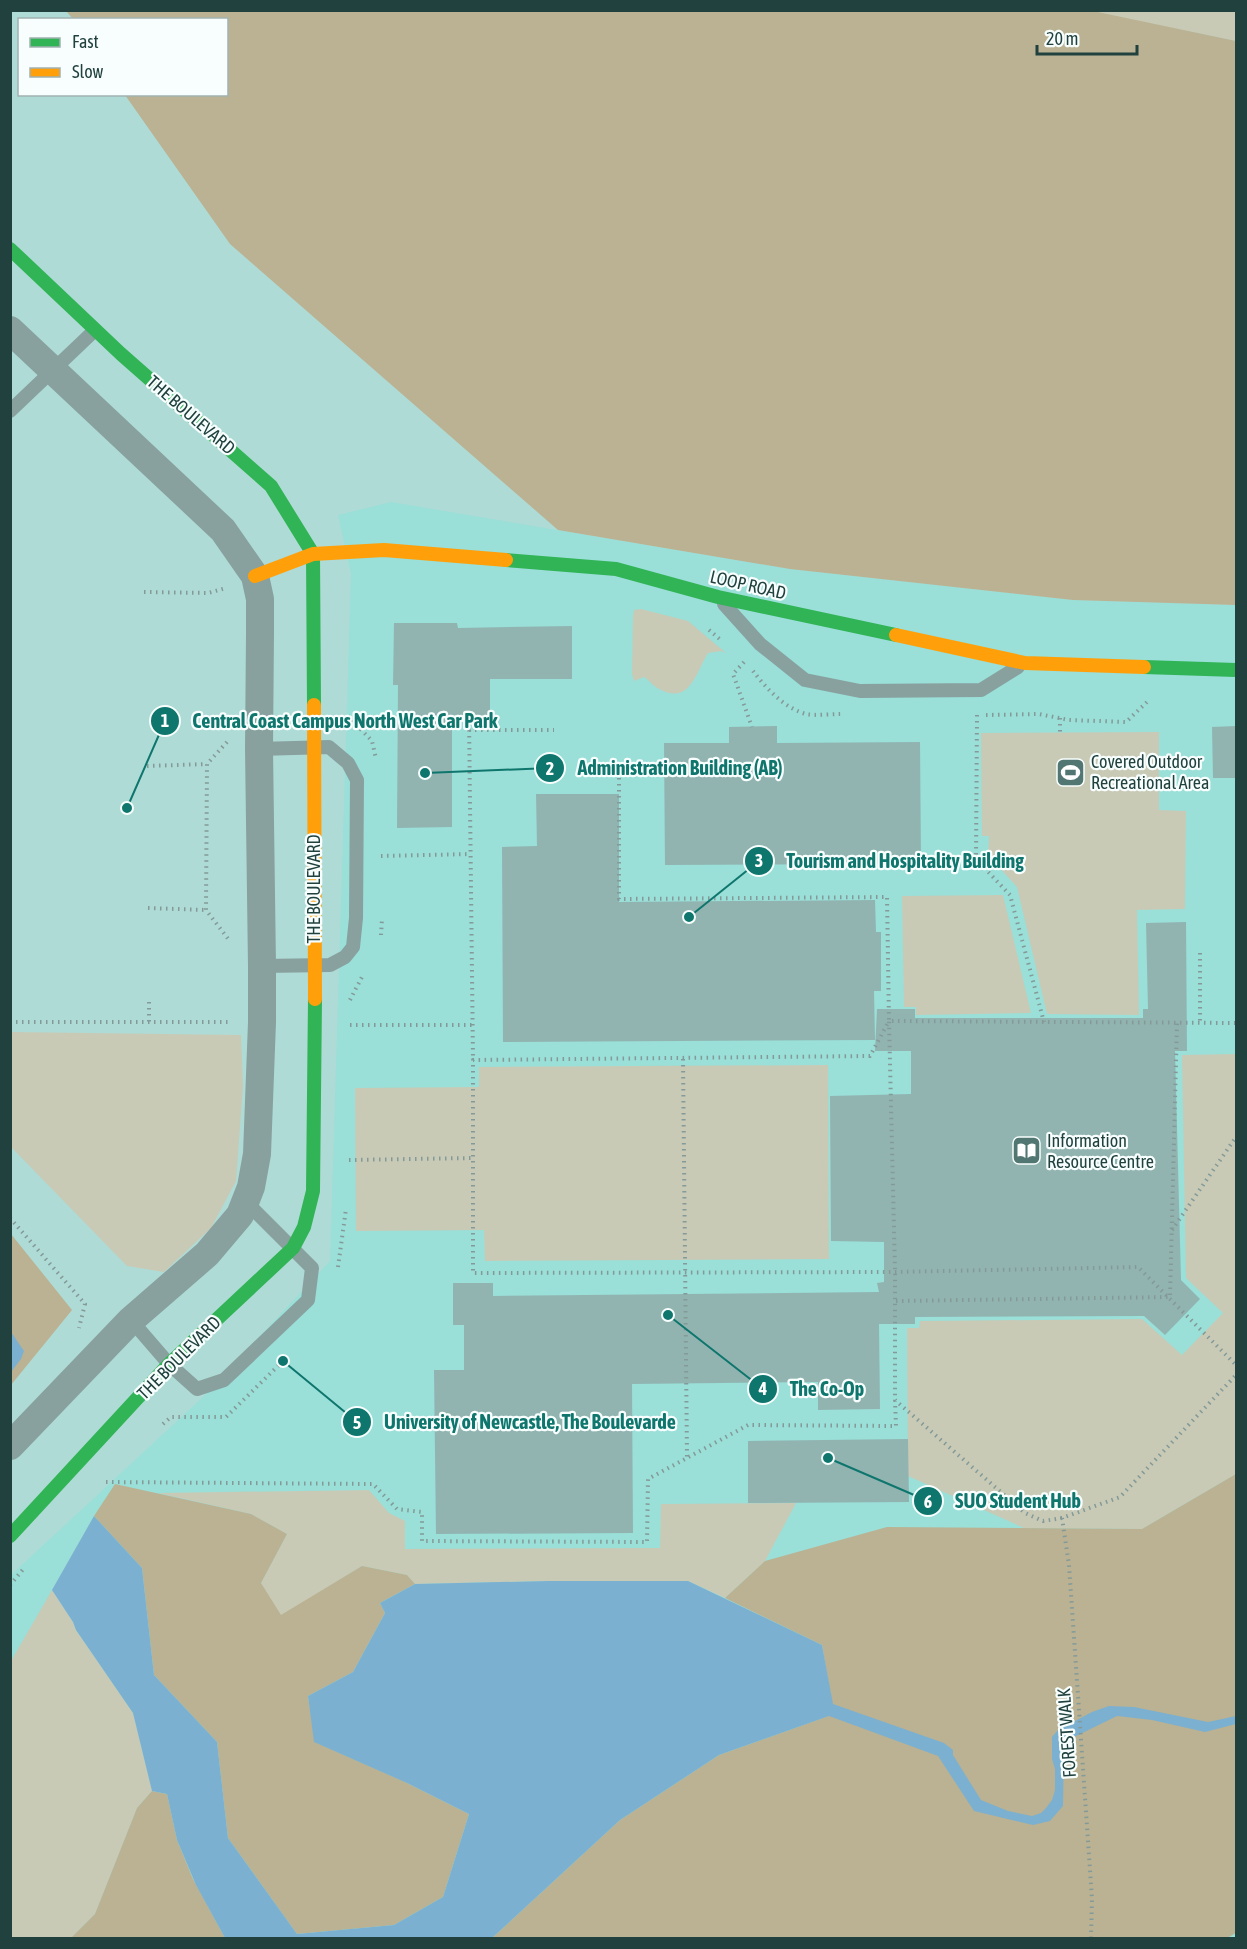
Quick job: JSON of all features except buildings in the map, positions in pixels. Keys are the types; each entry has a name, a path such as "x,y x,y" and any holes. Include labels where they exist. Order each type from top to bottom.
{"street":[{"name":"THE BOULEVARD","path":"10,249 95,330 271,486 313,554 314,748 314,1191 304,1227 293,1248 170,1364 10,1536"},
{"path":"10,330 223,530 255,576 260,599 261,633 259,750 262,966 257,1154 246,1202 240,1215 207,1254 131,1320 10,1446"},
{"name":"LOOP ROAD","path":"255,576 313,554 384,550 616,569 718,597 1025,663 1236,670"}],"lane":[{"path":"10,411 95,330"},
{"path":"718,597 760,644 805,680 860,691 981,690 1025,663"},
{"path":"259,750 328,747 348,763 357,780 356,918 353,947 345,957 330,965 262,966"},
{"path":"131,1320 170,1364 197,1389 224,1380 308,1300 312,1268 246,1202"}],"path":[{"path":"220,579 226,587 227,598"},
{"path":"144,592 208,593 226,587"},
{"path":"703,626 730,647"},
{"path":"737,654 767,688 785,703 806,714 852,714"},
{"path":"744,662 734,674 752,727"},
{"path":"966,715 1039,714 1069,720 1126,722 1150,699"},
{"path":"344,712 372,741 376,762"},
{"path":"977,715 976,859 1010,895 1044,1022"},
{"path":"469,718 473,1273 895,1272 1138,1267 1236,1365"},
{"path":"1060,718 1060,732"},
{"path":"469,730 554,730"},
{"path":"227,732 227,743 207,764 206,910 229,940 230,952"},
{"path":"147,766 207,764"},
{"path":"102,1482 373,1484 397,1509 422,1512 422,1541 647,1542 648,1479 748,1425 896,1426 896,1301 887,897 619,899 619,766"},
{"path":"382,845 382,866"},
{"path":"356,857 471,854"},
{"path":"148,908 206,910"},
{"path":"380,939 382,917"},
{"path":"1200,953 1200,1023"},
{"path":"350,1007 350,998 365,971"},
{"path":"149,1002 149,1022"},
{"path":"350,1016 350,1035"},
{"path":"889,1021 1236,1023"},
{"path":"473,1060 870,1056 889,1021"},
{"path":"10,1022 232,1022 232,1033"},
{"path":"896,1301 1170,1297 1177,1023"},
{"path":"350,1025 472,1025"},
{"path":"683,1059 687,1458"},
{"path":"1172,1230 1236,1137"},
{"path":"10,1218 86,1304 78,1333"},
{"path":"895,1400 1025,1513 1043,1521 1062,1518 1120,1497 1236,1375"},
{"name":"FOREST WALK","path":"1062,1518 1069,1565 1092,1899 1091,1938"}],"shaded area":[{"path":"1088,10 1236,41 1236,605 1073,600 790,569 558,530 230,244 126,96 228,96 228,18 72,18 66,11"},
{"path":"391,502 790,569 1073,600 1236,605 1236,1938 11,1938 11,1575 204,1396 330,1261 351,574 338,515"},
{"path":"11,1234 72,1310 11,1385"},
{"path":"11,1332 24,1351 11,1372"},
{"path":"1236,1474 1236,1933 1227,1938 492,1938 620,1820 719,1755 834,1714 822,1645 725,1598 765,1561 887,1527 1142,1529"},
{"path":"115,1484 251,1514 287,1534 261,1583 281,1615 362,1566 407,1575 415,1584 380,1603 385,1613 353,1672 308,1696 315,1742 403,1781 469,1814 443,1897 394,1925 297,1934 228,1838 217,1742 154,1675 142,1568 94,1516"},
{"path":"94,1516 142,1568 154,1675 217,1742 228,1838 297,1934 394,1925 443,1897 469,1814 407,1783 314,1742 308,1696 353,1672 385,1613 380,1603 415,1584 688,1581 822,1645 833,1704 944,1743 953,1750 953,1755 981,1800 1008,1811 1032,1816 1041,1813 1046,1808 1055,1790 1052,1737 1058,1730 1092,1712 1109,1706 1134,1707 1208,1722 1236,1716 1236,1724 1205,1732 1152,1720 1117,1716 1064,1742 1063,1806 1050,1821 1033,1825 974,1811 938,1756 829,1716 719,1755 620,1820 492,1938 225,1938 196,1885 177,1840 167,1794 152,1791 133,1713 76,1630 52,1590"},
{"path":"152,1791 167,1794 177,1840 193,1879 225,1938 71,1938 95,1914 137,1808"}],"green space":[{"path":"1088,11 1236,11 1236,41"},
{"path":"641,609 688,621 726,653 721,651 708,653 691,684 678,693 659,689 644,677 634,681 632,674 633,616 634,610"},
{"path":"1159,732 1159,810 1186,811 1185,909 1137,910 1139,1015 1047,1014 1017,887 988,855 989,836 982,836 981,733"},
{"path":"1003,895 1031,1013 916,1015 916,1007 904,1007 902,896"},
{"path":"11,1032 241,1035 243,1086 236,1181 211,1228 164,1272 127,1266 11,1147"},
{"path":"1236,1054 1236,1474 1142,1529 1024,1528 908,1476 907,1328 919,1328 920,1321 1142,1319 1182,1355 1223,1313 1186,1278 1182,1055"},
{"path":"828,1065 829,1259 485,1261 484,1230 356,1231 355,1088 479,1087 479,1067"},
{"path":"369,1490 389,1513 405,1521 405,1549 660,1548 661,1504 796,1503 765,1561 725,1598 688,1581 415,1584 407,1575 362,1566 281,1616 261,1583 287,1534 251,1514 158,1493"},
{"path":"52,1590 76,1630 133,1713 152,1791 137,1808 95,1914 71,1938 11,1938 11,1661"}],"traffic: fast":[{"path":"10,249 121,354 271,486 313,554 314,705"},
{"path":"506,560 616,569 718,597 896,635"},
{"path":"1144,667 1236,670"},
{"path":"10,1536 169,1364 293,1248 304,1227 313,1191 315,999"}],"traffic: slow":[{"path":"255,576 313,554 384,550 506,560"},
{"path":"896,635 1025,663 1144,667"},
{"path":"314,705 315,999"}],"place":[{"name":"Covered Outdoor Recreational Area","path":"1070,772"},
{"name":"Administration Building (AB)","path":"425,773"},
{"name":"Central Coast Campus North West Car Park","path":"127,808"},
{"name":"Tourism and Hospitality Building","path":"689,917"},
{"name":"Information Resource Centre","path":"1026,1151"},
{"name":"The Co-Op","path":"668,1315"},
{"name":"University of Newcastle, The Boulevarde","path":"283,1361"},
{"name":"SUO Student Hub","path":"828,1458"}]}
